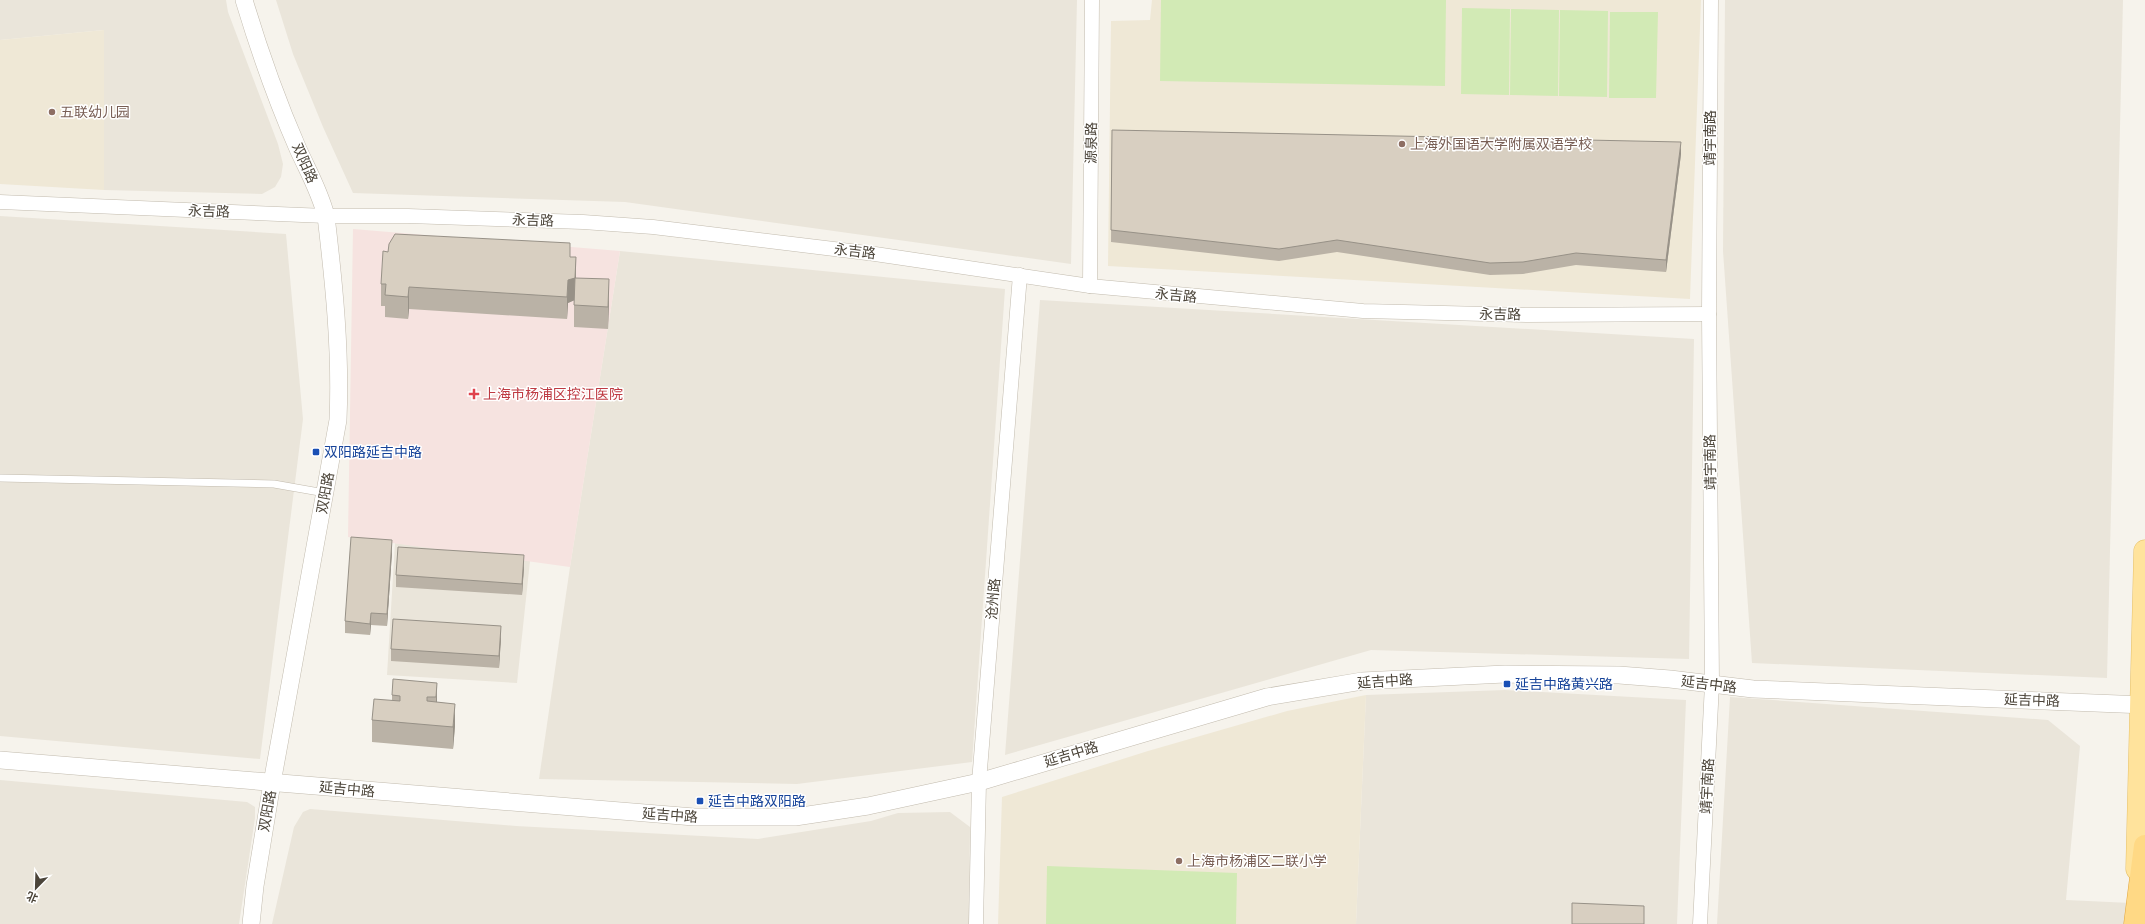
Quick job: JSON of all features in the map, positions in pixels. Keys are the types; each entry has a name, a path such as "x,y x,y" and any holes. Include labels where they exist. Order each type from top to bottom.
{"highway":[{"path":"2134,924 2145,846"}],"main road":[{"path":"2134,924 2143,705 2145,551"}],"street":[{"name":"双阳路","path":"244,0 255,37 298,148 322,200 326,216 338,323 340,379 338,420 272,783 255,886 251,924"},
{"name":"源泉路","path":"1090,286 1092,0"},
{"name":"靖宇南路","path":"1700,924 1712,684 1709,314 1711,0"},
{"name":"永吉路","path":"0,202 326,216 408,216 652,227 875,254 1090,286 1363,311 1528,315 1709,314"},
{"name":"沧州路","path":"976,924 979,782 1020,275"},
{"name":"延吉中路","path":"0,760 694,817 795,816 868,806 979,782 1267,697 1362,681 1505,674 1619,676 1753,689 2143,705"}],"lane":[{"path":"0,478 274,484 325,492"}],"shaded area":[{"path":"0,0 226,0 228,12 278,144 283,164 281,177 275,187 262,194 104,190 104,30 0,40"},
{"path":"276,0 1077,0 1071,264 625,202 353,193 323,127 293,54"},
{"name":"上海外国语大学附属双语学校","path":"1152,0 1701,0 1690,299 1108,266 1111,21 1150,20"},
{"path":"1725,0 2123,0 2107,678 1752,663 1723,251"},
{"name":"五联幼儿园","path":"104,30 104,190 0,184 0,40"},
{"path":"0,216 286,234 303,419 260,759 0,736"},
{"name":"上海市杨浦区控江医院","path":"353,229 620,251 570,567 348,537"},
{"path":"620,251 1005,289 972,762 797,784 539,779 570,567"},
{"path":"1040,300 1694,339 1689,659 1371,650 1005,755"},
{"path":"395,543 530,561 517,683 387,675"},
{"path":"1505,690 1686,700 1677,924 1356,924 1366,695"},
{"name":"上海市杨浦区二联小学","path":"1366,695 1356,924 998,924 1002,797 1148,751 1287,711"},
{"path":"1730,697 2048,720 2080,746 2066,900 2131,903 2129,924 1717,924"},
{"path":"0,780 247,802 255,807 255,818 239,924 0,924"},
{"path":"310,809 516,826 758,839 871,821 898,813 950,812 970,827 969,924 272,924 294,827 303,812"}],"green space":[{"path":"1161,0 1446,0 1445,86 1160,81"},
{"path":"1462,8 1510,9 1509,95 1461,94"},
{"path":"1511,9 1559,10 1558,96 1510,95"},
{"path":"1560,10 1608,11 1607,97 1559,96"},
{"path":"1610,12 1658,12 1656,98 1609,98"},
{"path":"1047,866 1237,873 1236,924 1046,924"}],"building":[{"path":"1112,130 1681,142 1666,260 1576,253 1523,262 1490,263 1337,240 1279,249 1111,230"},
{"path":"395,234 570,243 570,257 576,257 575,278 568,280 567,297 409,287 408,297 385,295 386,284 381,284 383,251 388,252 389,244"},
{"path":"575,278 609,279 608,307 574,305"},
{"path":"351,537 392,540 387,614 371,613 370,624 345,621"},
{"path":"398,547 524,555 522,584 396,575"},
{"path":"393,619 501,626 499,656 391,649"},
{"path":"393,679 437,683 436,697 427,697 427,701 455,704 453,727 372,720 374,699 400,701 400,696 392,695"},
{"path":"1572,903 1644,906 1644,924 1572,924"}],"place":[{"name":"五联幼儿园","path":"52,112"},
{"name":"上海外国语大学附属双语学校","path":"1402,144"},
{"name":"上海市杨浦区控江医院","path":"474,394"},
{"name":"双阳路延吉中路","path":"316,452"},
{"name":"延吉中路黄兴路","path":"1507,684"},
{"name":"延吉中路双阳路","path":"700,801"},
{"name":"上海市杨浦区二联小学","path":"1179,861"}]}
